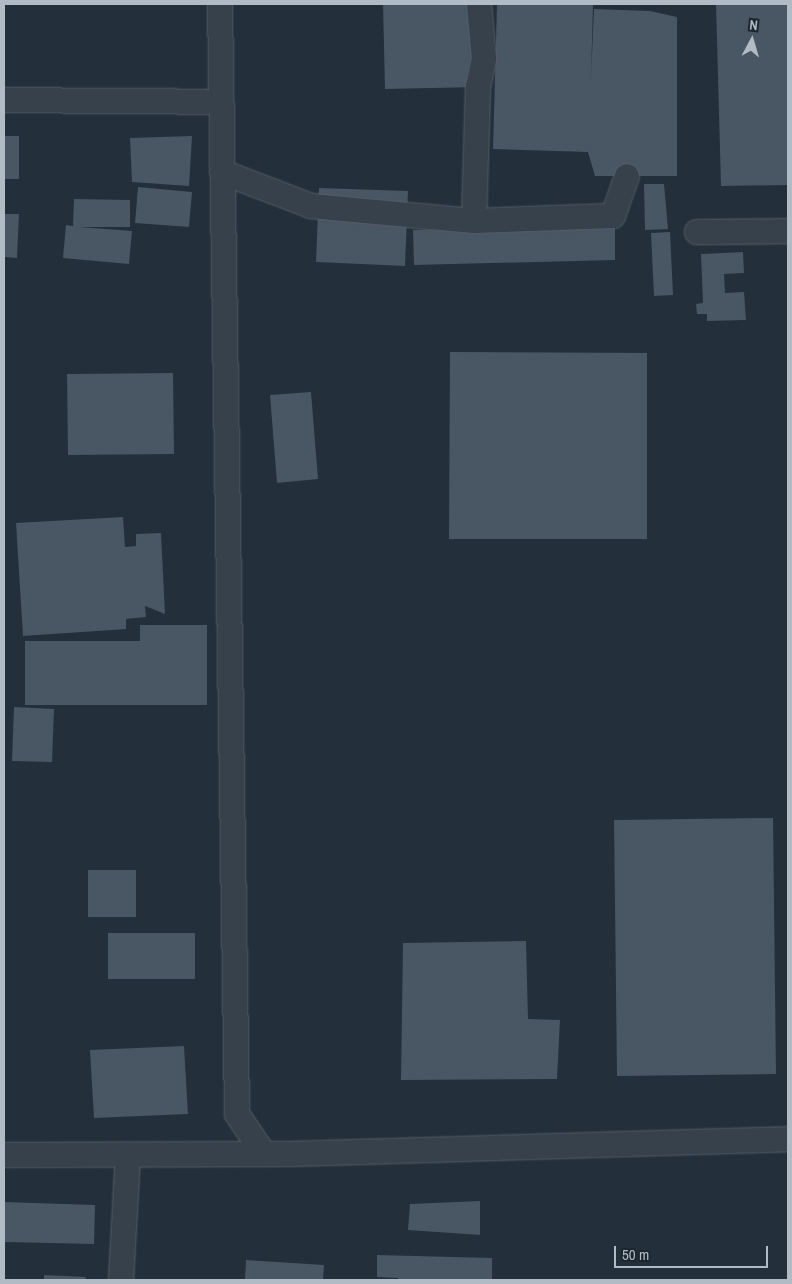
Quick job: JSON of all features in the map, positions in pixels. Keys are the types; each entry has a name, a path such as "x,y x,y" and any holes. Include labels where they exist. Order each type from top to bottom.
{"street":[{"path":"220,4 237,1114 264,1154"},
{"path":"474,221 478,87 484,59 479,4"},
{"path":"4,100 222,102"},
{"path":"222,172 311,206 474,221 612,216 627,176"},
{"path":"697,232 788,231"},
{"path":"4,1155 264,1154 788,1139"},
{"path":"121,1280 128,1156"}],"building":[{"path":"383,4 476,4 478,87 385,89"},
{"path":"497,4 593,5 591,77 594,9 650,11 677,17 677,176 595,176 588,152 493,149"},
{"path":"716,4 788,4 788,185 721,186"},
{"path":"4,136 19,136 19,179 4,179"},
{"path":"192,136 189,186 132,182 130,138"},
{"path":"644,184 664,184 668,229 645,230"},
{"path":"138,187 192,192 189,227 135,223"},
{"path":"319,188 408,191 405,266 316,262"},
{"path":"74,199 130,200 130,227 79,227 132,231 129,264 63,258 66,225 73,226"},
{"path":"4,214 19,214 17,258 4,257"},
{"path":"615,225 615,260 414,265 413,230"},
{"path":"670,232 673,295 654,296 651,233"},
{"path":"743,252 744,273 724,274 725,293 744,292 746,320 707,321 707,314 697,314 696,304 703,303 701,254"},
{"path":"450,352 647,353 647,539 449,539"},
{"path":"173,373 174,454 68,455 67,374"},
{"path":"311,392 318,479 277,483 270,395"},
{"path":"123,517 125,547 136,546 136,534 161,533 165,614 145,606 146,617 126,619 126,629 23,636 16,523"},
{"path":"140,625 207,625 207,705 25,705 25,641 140,641"},
{"path":"14,707 54,709 52,762 12,761"},
{"path":"773,818 776,1074 617,1076 614,820"},
{"path":"88,870 136,870 136,917 88,917"},
{"path":"108,933 195,933 195,979 108,979"},
{"path":"526,941 528,1019 560,1020 557,1079 401,1080 403,943"},
{"path":"184,1046 188,1114 94,1118 90,1050"},
{"path":"480,1201 480,1235 408,1230 410,1204"},
{"path":"4,1202 95,1205 94,1244 4,1242"},
{"path":"377,1255 492,1258 492,1280 399,1280 398,1278 377,1277"},
{"path":"246,1260 324,1265 323,1280 245,1280"},
{"path":"44,1275 86,1277 85,1280 44,1280"}]}
